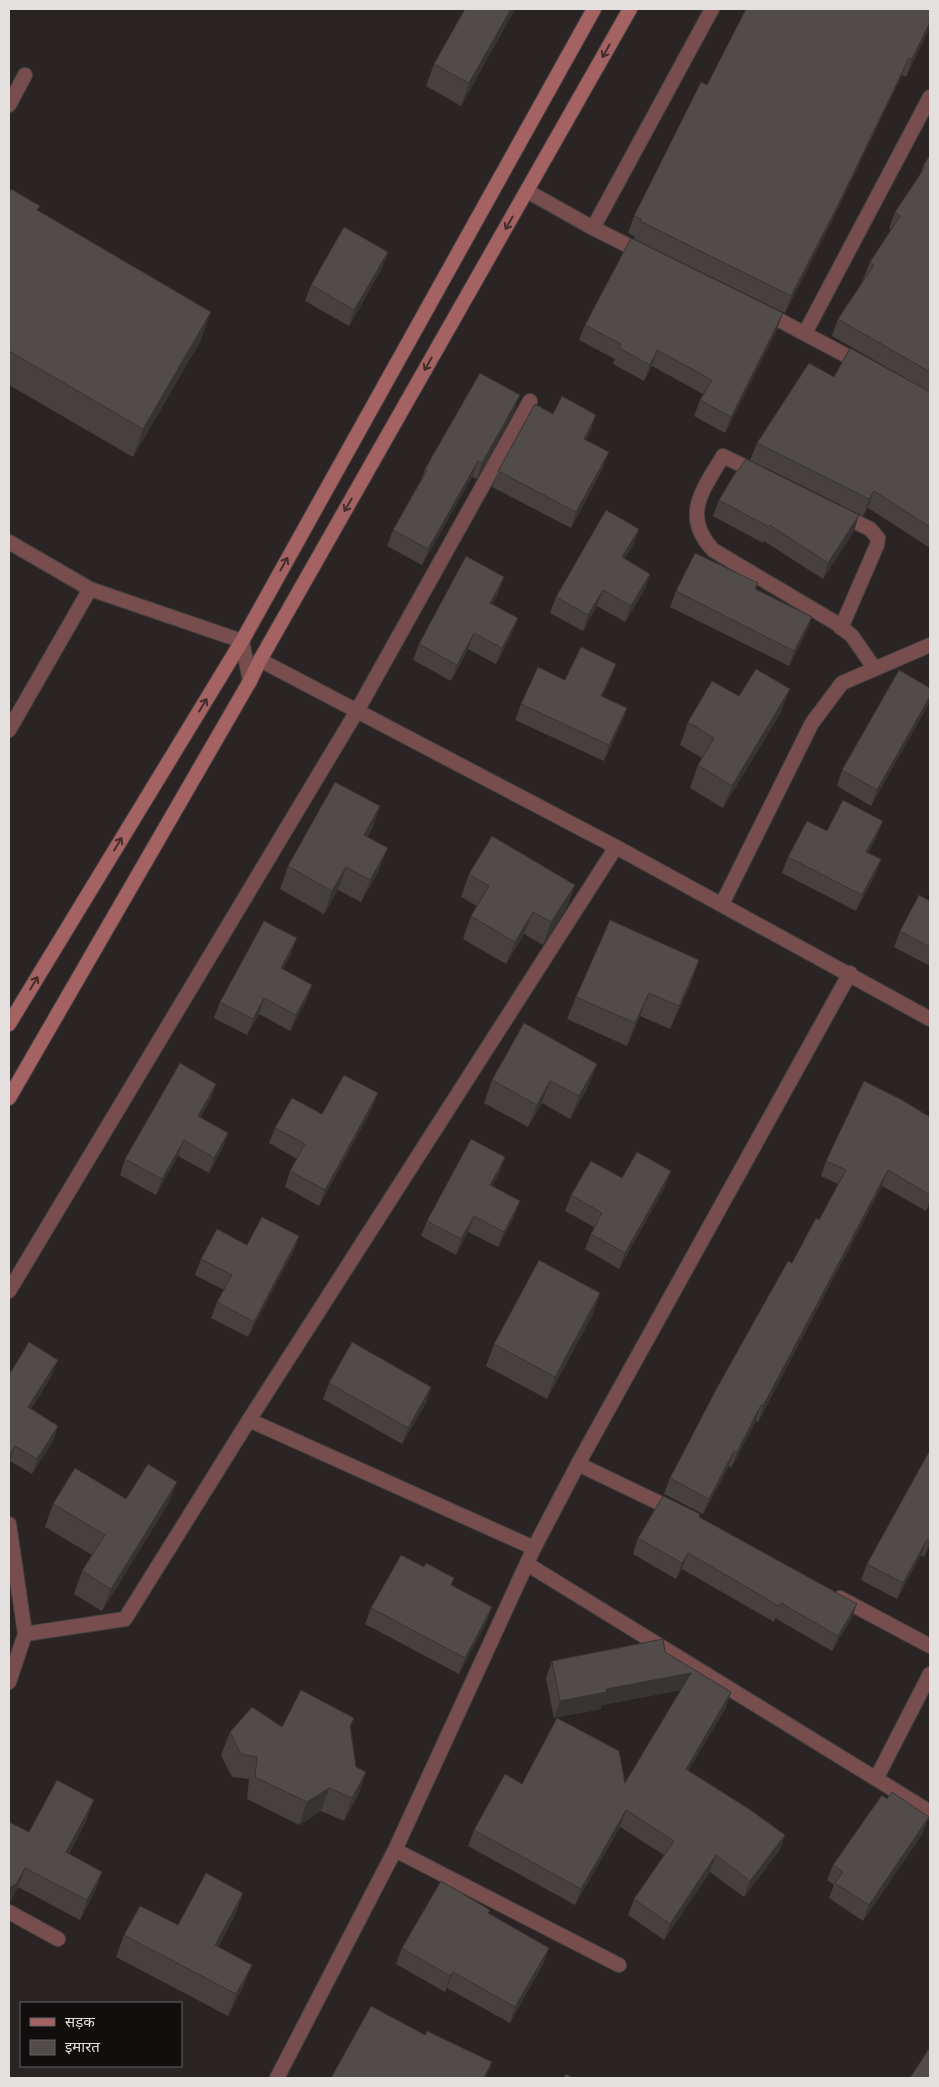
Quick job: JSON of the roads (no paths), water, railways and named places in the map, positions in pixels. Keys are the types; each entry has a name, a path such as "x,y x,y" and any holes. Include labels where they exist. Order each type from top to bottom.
{"main road":[{"path":"9,1024 242,641 594,9"},
{"path":"9,1098 250,681 260,660 630,9"}],"street":[{"path":"593,228 712,9"},
{"path":"9,105 25,75"},
{"path":"805,333 930,97"},
{"path":"527,191 593,228 655,259"},
{"path":"752,307 805,333 872,370"},
{"path":"9,1291 357,711 530,402"},
{"path":"766,477 723,456 699,498 696,519 702,538 713,550 836,623 852,636 876,668"},
{"path":"827,508 870,529 878,538 877,545 842,628"},
{"path":"9,542 90,588 242,641 250,681"},
{"path":"9,730 90,588"},
{"path":"722,904 812,723 842,683 930,645"},
{"path":"260,660 616,847 850,973 930,1019"},
{"path":"25,1634 125,1619 249,1420 616,847"},
{"path":"277,2078 396,1850 534,1548 578,1464 850,973"},
{"path":"249,1420 534,1548"},
{"path":"578,1464 690,1518"},
{"path":"9,1524 25,1634 9,1682"},
{"path":"527,1564 930,1812"},
{"path":"828,1591 930,1646"},
{"path":"876,1779 930,1674"},
{"path":"396,1850 619,1965"},
{"path":"9,1912 58,1939"}]}
